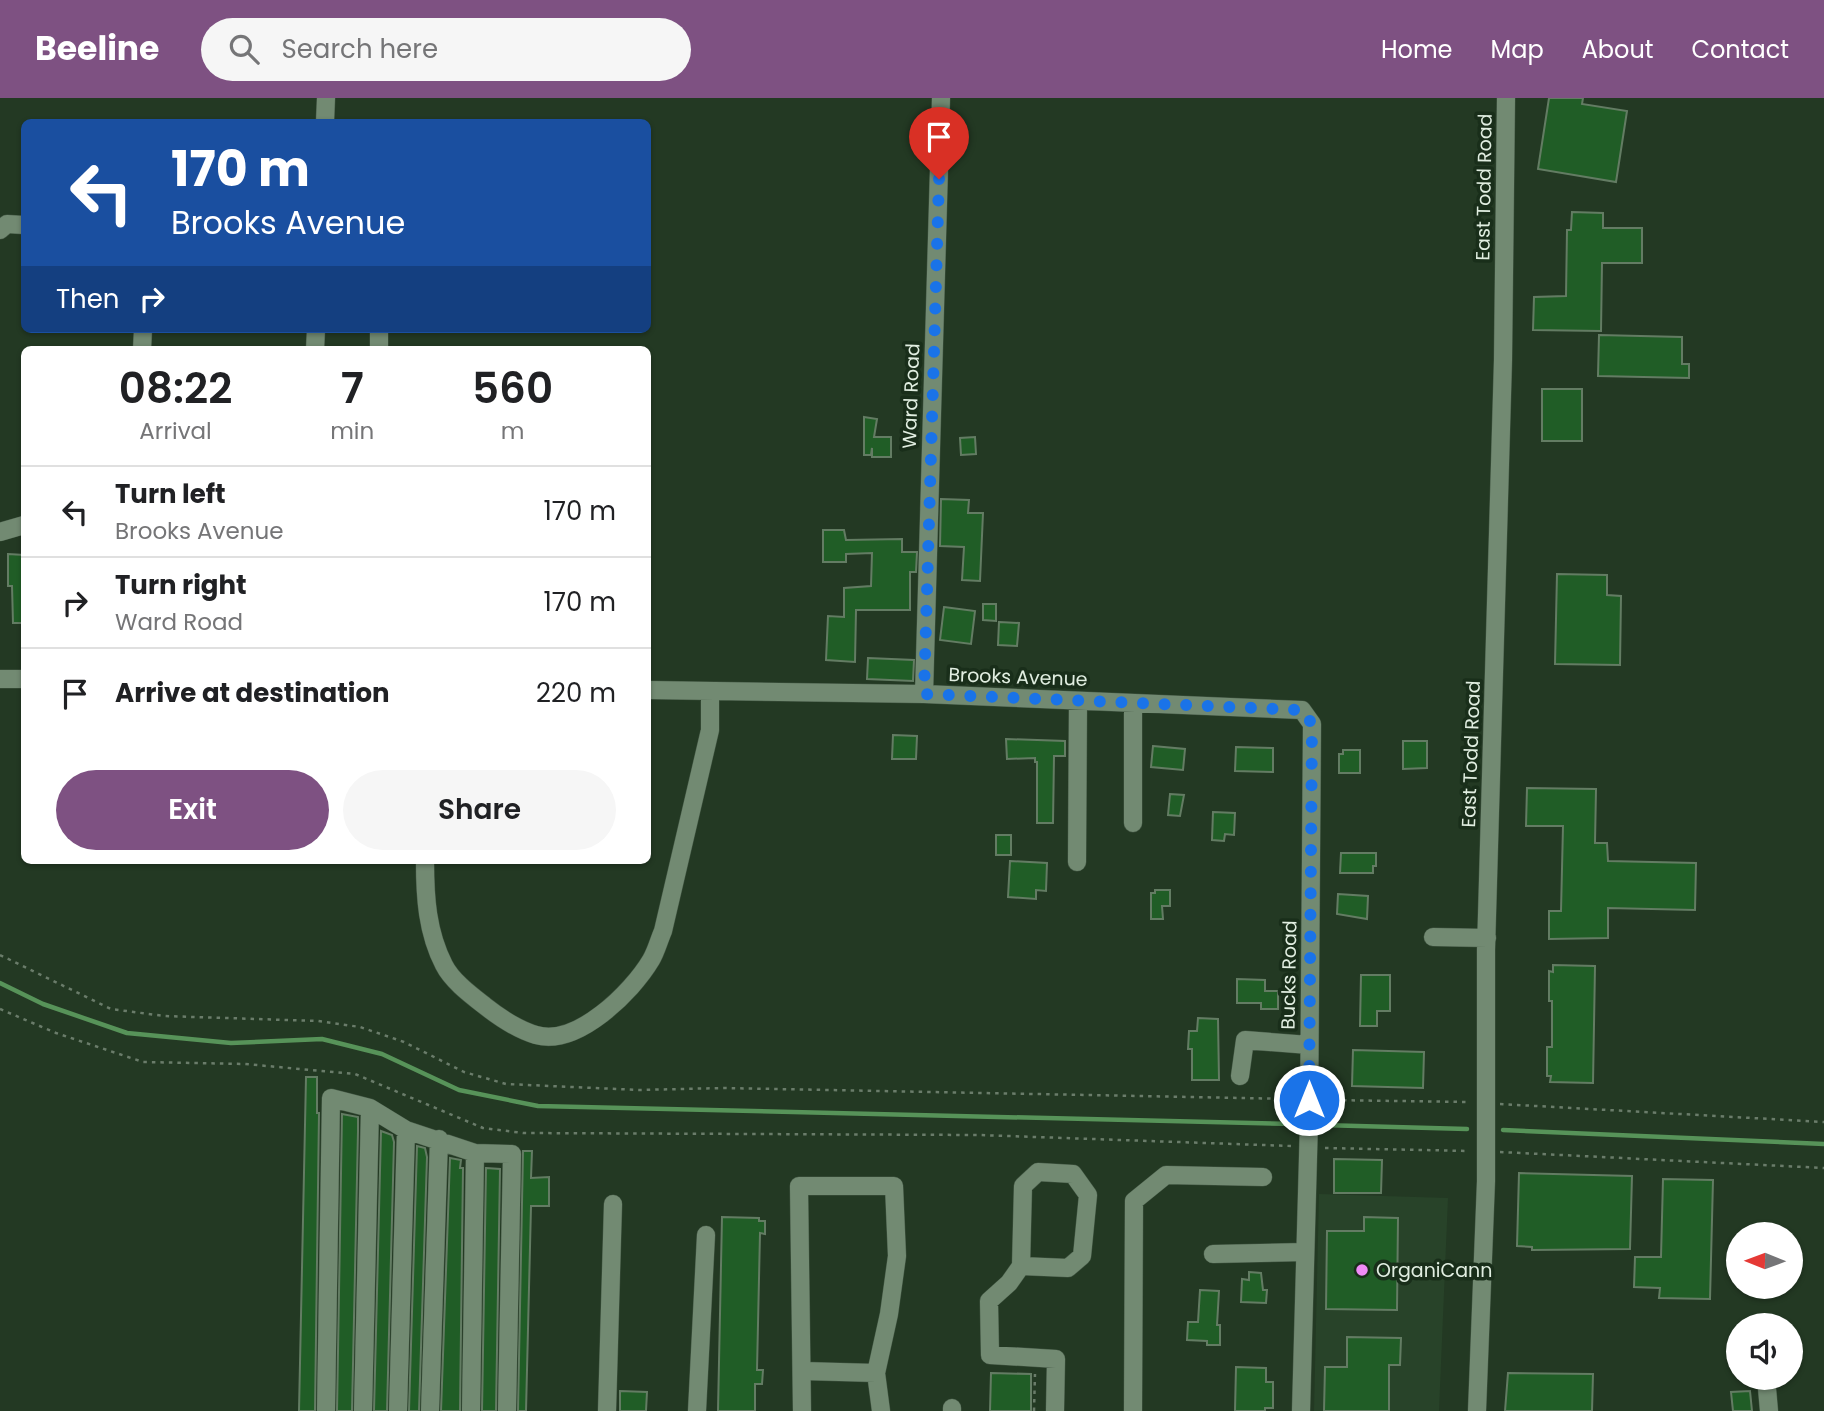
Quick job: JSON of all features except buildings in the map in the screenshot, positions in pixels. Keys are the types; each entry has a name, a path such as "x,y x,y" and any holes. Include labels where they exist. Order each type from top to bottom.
{"street":[{"path":"325,119 326,98"},
{"name":"Ward Road","path":"924,694 941,98"},
{"name":"East Todd Road","path":"1477,1411 1486,1151 1487,938 1503,360 1506,98"},
{"path":"0,230 7,224 21,225"},
{"path":"0,534 21,526"},
{"path":"0,678 21,679"},
{"name":"Brooks Avenue","path":"651,690 924,694 1302,710"},
{"path":"425,864 427,918 444,967 469,994 497,1016 537,1035 556,1036 573,1030 612,1007 651,960 663,930 710,730 710,691"},
{"path":"1077,862 1078,701"},
{"path":"1133,703 1133,823"},
{"name":"Bucks Road","path":"1301,1411 1309,1100 1312,724 1302,710"},
{"path":"1433,937 1487,938"},
{"path":"1240,1076 1245,1040 1309,1045"},
{"path":"326,1411 331,1098 370,1108 406,1130 475,1153 512,1154 507,1411"},
{"path":"363,1411 370,1108"},
{"path":"398,1411 406,1130"},
{"path":"430,1411 439,1139"},
{"path":"471,1411 475,1153"},
{"path":"1021,1266 1068,1268 1082,1256 1088,1195 1073,1174 1038,1172 1023,1185 1021,1266 1009,1283 989,1301 990,1356 1056,1359 1055,1411"},
{"path":"1133,1411 1134,1201 1166,1175 1263,1178"},
{"path":"802,1411 799,1186 894,1186 897,1256 889,1314 876,1373 881,1411"},
{"path":"607,1411 613,1204"},
{"path":"697,1411 706,1235"},
{"path":"1213,1254 1305,1252"},
{"path":"803,1371 876,1373"},
{"path":"1767,1390 1769,1411"}],"path":[{"path":"0,955 111,1009 164,1016 318,1021 360,1027 404,1042 464,1072 506,1084 639,1090 803,1089 1486,1103 1824,1122"},
{"path":"0,1009 56,1033 143,1062 245,1064 355,1074 483,1128 523,1133 979,1135 1217,1141 1824,1168"},
{"path":"1034,1411 1035,1374"}],"shaded area":[{"path":"1319,1194 1448,1198 1439,1411 1314,1411"}],"waterway":[{"path":"0,983 43,1004 127,1033 231,1043 322,1039 382,1054 459,1090 538,1106 1296,1124"},
{"path":"1321,1125 1467,1129"},
{"path":"1503,1130 1824,1144"}],"place":[{"name":"OrganiCann","path":"1362,1270"}],"route":[{"path":"939,179 924,694 1302,710 1312,724 1309,1100"}]}
